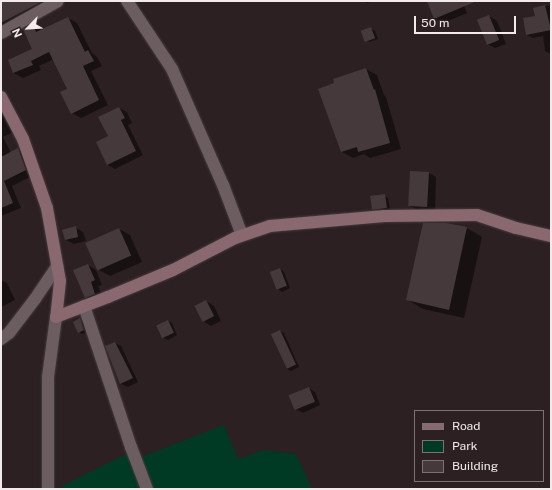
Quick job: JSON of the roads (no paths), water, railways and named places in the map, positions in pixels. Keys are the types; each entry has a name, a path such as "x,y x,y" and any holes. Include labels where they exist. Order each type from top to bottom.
{"street":[{"path":"1,33 58,1"},
{"path":"127,1 172,69 223,185 242,235"},
{"path":"1,97 23,139 47,208 60,281 48,377 48,489"},
{"path":"56,317 173,270 242,235 270,226 385,216 477,215 516,228 551,236"},
{"path":"1,339 9,333 35,299 57,266"},
{"path":"84,306 131,447 147,489"}]}
